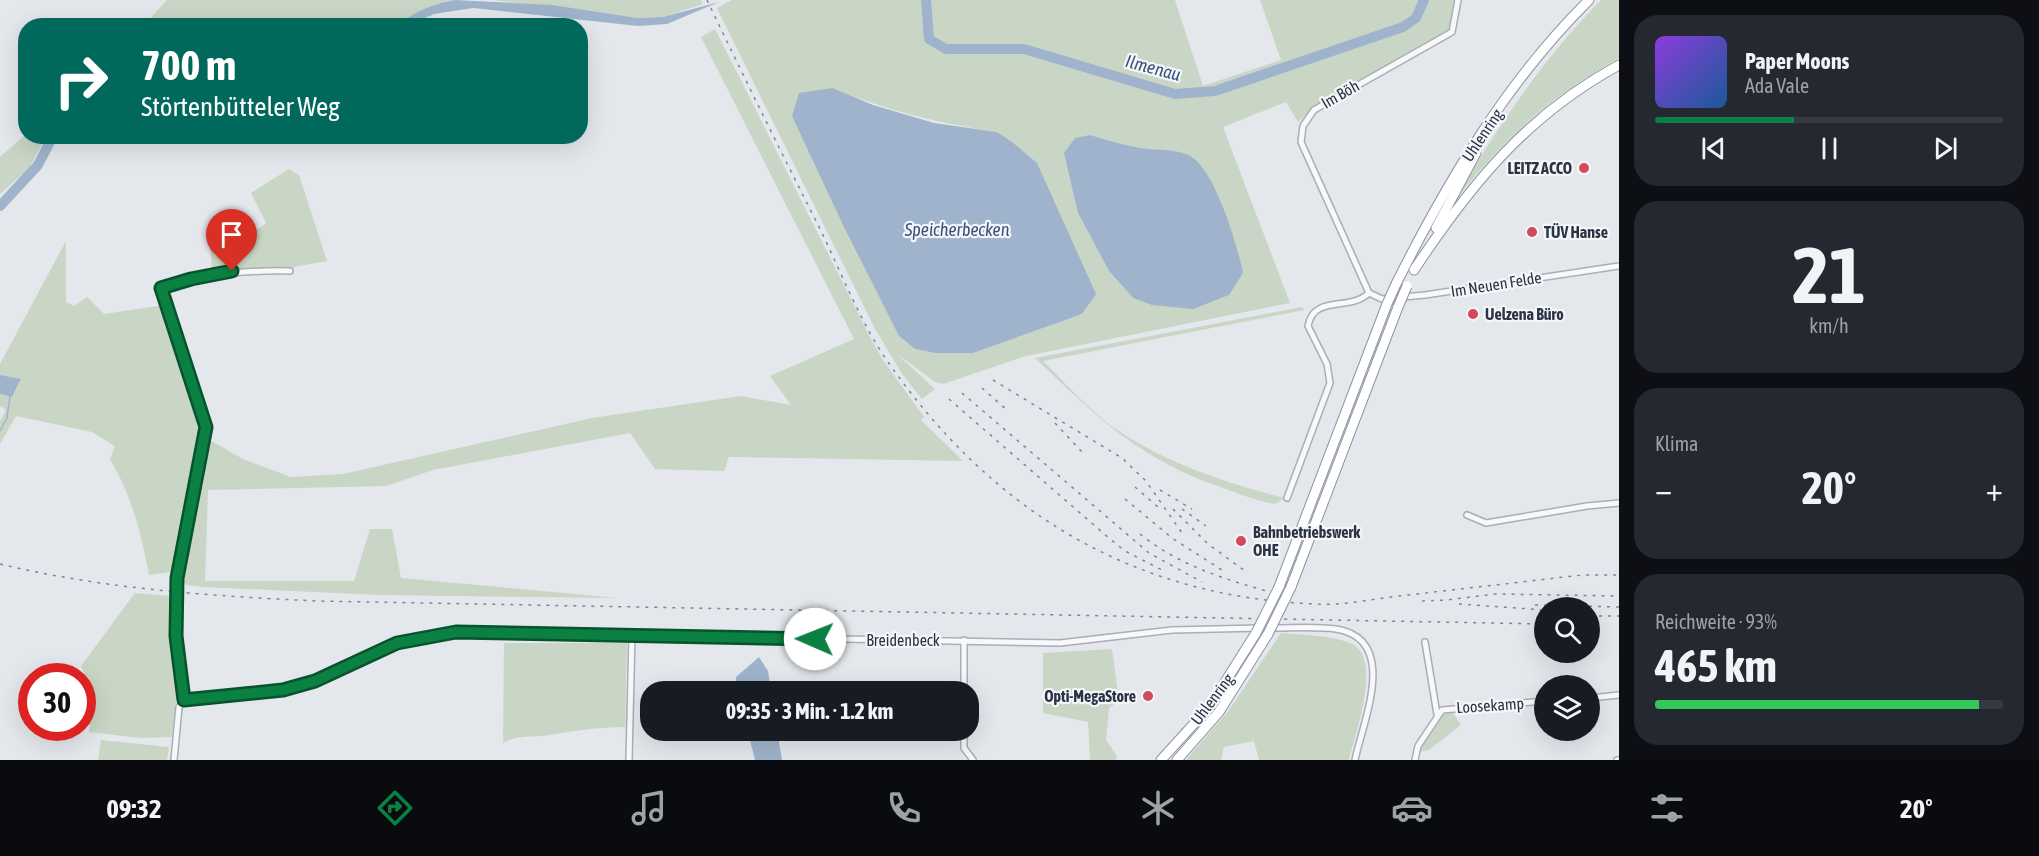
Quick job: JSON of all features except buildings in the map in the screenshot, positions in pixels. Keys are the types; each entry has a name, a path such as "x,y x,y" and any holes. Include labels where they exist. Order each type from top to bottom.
{"highway":[{"name":"Uhlenring","path":"1161,760 1215,699 1256,633 1278,587 1387,304 1446,189 1507,98 1556,35 1589,0"},
{"path":"1414,270 1472,188 1522,133 1566,97 1619,65"},
{"path":"1414,270 1507,98"},
{"name":"Uhlenring","path":"1177,760 1219,712 1268,634 1291,587 1414,270"}],"street":[{"name":"Im Böh","path":"1371,295 1301,142 1303,126 1314,110 1452,32 1458,0"},
{"name":"Im Neuen Felde","path":"1371,295 1382,299 1425,295 1619,266"},
{"path":"174,760 179,707 184,700 176,636 177,578 206,427 161,288 232,271 290,271"},
{"path":"1287,498 1330,383 1327,364 1310,333 1310,317 1321,307 1355,303 1371,295"},
{"path":"1467,515 1486,524 1587,506 1619,503"},
{"name":"Breidenbeck","path":"184,700 283,690 315,681 397,643 435,634 456,632 1078,642 1203,628 1341,630 1353,635 1364,644 1374,668 1373,683 1355,760"},
{"path":"629,760 632,635"},
{"path":"964,640 964,681"},
{"name":"Loosekamp","path":"1425,642 1437,714"},
{"path":"1600,697 1619,696"},
{"name":"Loosekamp","path":"1415,760 1418,746 1437,714 1448,707 1534,702"},
{"path":"964,741 964,748 973,760"}],"green space":[{"path":"167,0 455,0 439,3 408,18 150,18"},
{"path":"492,0 701,0 703,4 663,17 637,18"},
{"path":"732,0 1175,0 1203,86 1281,60 1260,0 1455,0 1450,30 1319,104 1298,122 1286,102 1223,127 1290,303 1026,356 943,384 935,382 896,353 935,389 922,399 902,374 874,327 717,8","holes":["833,88 914,115 997,132 1084,270 1095,294 1082,314 935,353 915,349 899,336","1090,135 1136,148 1188,154 1133,298 1109,271 1078,213"]},
{"path":"1601,0 1619,0 1619,58 1570,88 1528,122 1490,159 1453,203 1486,149 1539,72"},
{"path":"715,29 883,360 924,417 921,420 963,461 729,457 724,471 655,469 630,433 433,470 386,486 208,490 205,581 354,581 370,529 392,529 401,578 618,598 378,595 204,587 187,585 171,572 149,575 135,515 110,459 115,446 92,432 16,416 0,444 0,421 6,410 0,406 0,394 12,397 21,380 0,375 0,364 66,241 66,302 74,306 87,297 104,314 164,305 203,427 201,435 243,459 291,477 343,474 592,418 741,396 791,405 770,376 854,339 701,37"},
{"path":"18,141 18,144 42,144 29,168 0,194 0,157"},
{"path":"289,169 299,175 327,261 288,268 212,271 209,230 222,230 245,239 266,223 251,193"},
{"path":"1302,307 1304,310 1043,361 1093,410 1130,438 1194,469 1284,498 1275,504 1250,498 1196,478 1145,451 1122,436 1079,400 1035,358"},
{"path":"135,593 171,596 176,699 172,737 140,738 96,733 96,663 83,663"},
{"path":"1281,633 1333,638 1350,643 1360,651 1365,663 1366,679 1361,715 1349,760 1259,760 1254,741 1224,747 1221,760 1186,760 1229,710"},
{"path":"504,643 627,643 625,727 520,737 503,743"},
{"path":"1112,649 1119,700 1109,708 1106,740 1117,756 1116,760 1090,760 1088,722 1043,713 1043,653"},
{"path":"1452,712 1461,725 1429,750 1418,752 1441,715"},
{"path":"101,740 169,747 167,760 98,760"}],"water":[{"path":"455,0 552,5 637,18 663,17 719,2 667,24 638,26 588,21 588,18 565,18 473,8 434,14 425,18 407,18 440,3"},
{"name":"Speicherbecken","path":"833,88 873,105 934,123 997,132 1037,163 1096,294 1082,314 973,353 935,353 915,349 899,336 843,225 792,116 799,93"},
{"path":"1090,135 1135,147 1180,152 1196,161 1206,173 1223,207 1243,273 1229,295 1193,309 1152,305 1133,298 1109,271 1078,213 1064,153 1075,138"},
{"path":"0,375 21,379 12,397 0,394"},
{"path":"759,657 768,671 770,681 736,681 736,677"},
{"path":"750,741 779,741 782,760 755,760"}],"waterway":[{"name":"Ilmenau","path":"926,0 929,39 946,49 1024,49 1175,94 1215,91 1403,27 1416,18 1424,0"},
{"name":"Ilmenau","path":"0,206 38,165 49,144"},
{"path":"0,431 7,418 10,396"}],"railway":[{"path":"707,0 858,310 888,362 929,415 973,462 1021,502 1072,536 1127,564 1186,584 1249,598 1316,604 1347,603 1582,575 1619,575"},
{"path":"993,380 1122,458 1146,481 1182,533"},
{"path":"982,388 1007,410"},
{"path":"962,393 1149,553 1202,582"},
{"path":"949,399 1110,539 1125,551 1164,571"},
{"path":"1055,423 1082,452"},
{"path":"1135,487 1158,507"},
{"path":"1160,490 1192,509"},
{"path":"1125,499 1172,538 1225,572"},
{"path":"1173,509 1208,544 1245,571"},
{"path":"1182,509 1206,526"},
{"path":"1140,534 1186,563 1270,592"},
{"path":"0,564 78,580 158,590 317,601 1534,624"},
{"path":"1422,601 1496,594 1619,596"},
{"path":"1459,604 1534,609"},
{"path":"1600,607 1619,607"},
{"path":"1600,616 1619,616"}],"place":[{"name":"LEITZ ACCO","path":"1584,168"},
{"name":"TÜV Hanse","path":"1532,232"},
{"name":"Uelzena Büro","path":"1473,314"},
{"name":"Bahnbetriebswerk OHE","path":"1241,541"},
{"name":"Opti-MegaStore","path":"1148,696"}],"route":[{"path":"232,271 161,288 206,427 177,578 176,636 184,700 190,697 283,690 315,681 373,652 397,643 435,634 456,632 815,639"}]}
